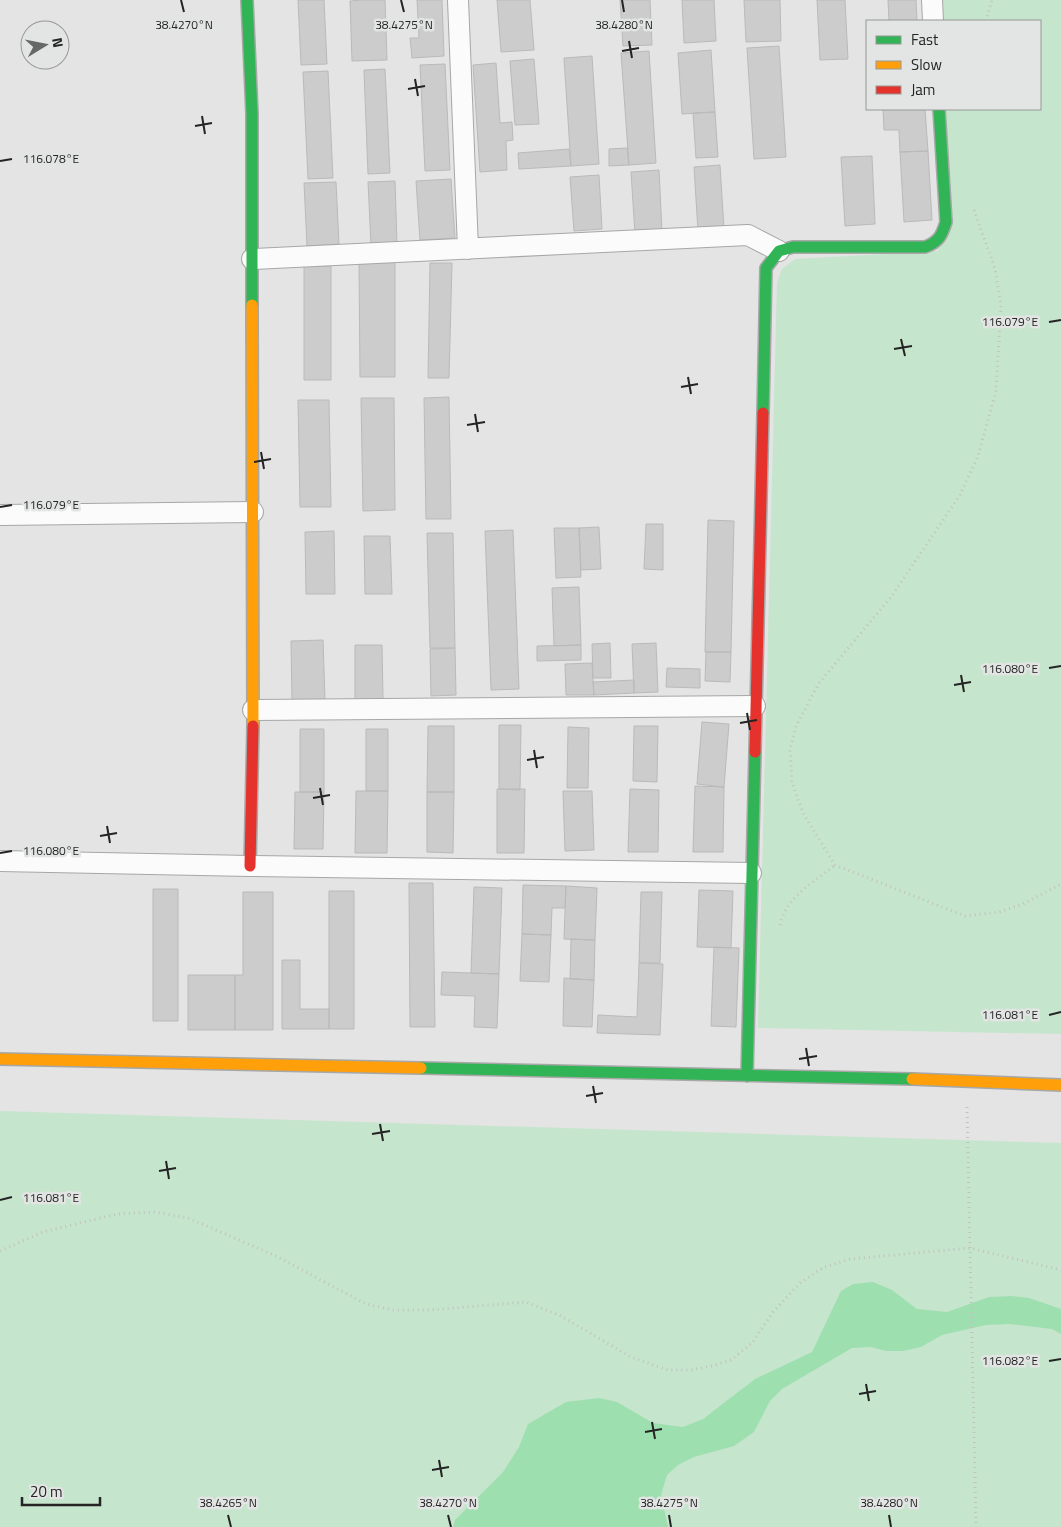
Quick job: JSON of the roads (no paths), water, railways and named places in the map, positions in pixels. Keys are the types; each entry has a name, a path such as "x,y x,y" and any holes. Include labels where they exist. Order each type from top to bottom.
{"street":[{"path":"247,0 252,114 253,710 250,866"},
{"path":"458,0 468,249"},
{"path":"932,0 933,20"},
{"path":"747,1076 766,268 779,251 793,247 925,247 936,243 942,236 946,222 939,110"},
{"path":"252,259 748,235 779,251"},
{"path":"0,515 253,512"},
{"path":"253,710 755,706"},
{"path":"0,861 751,873"},
{"path":"0,1059 1061,1085"}]}
